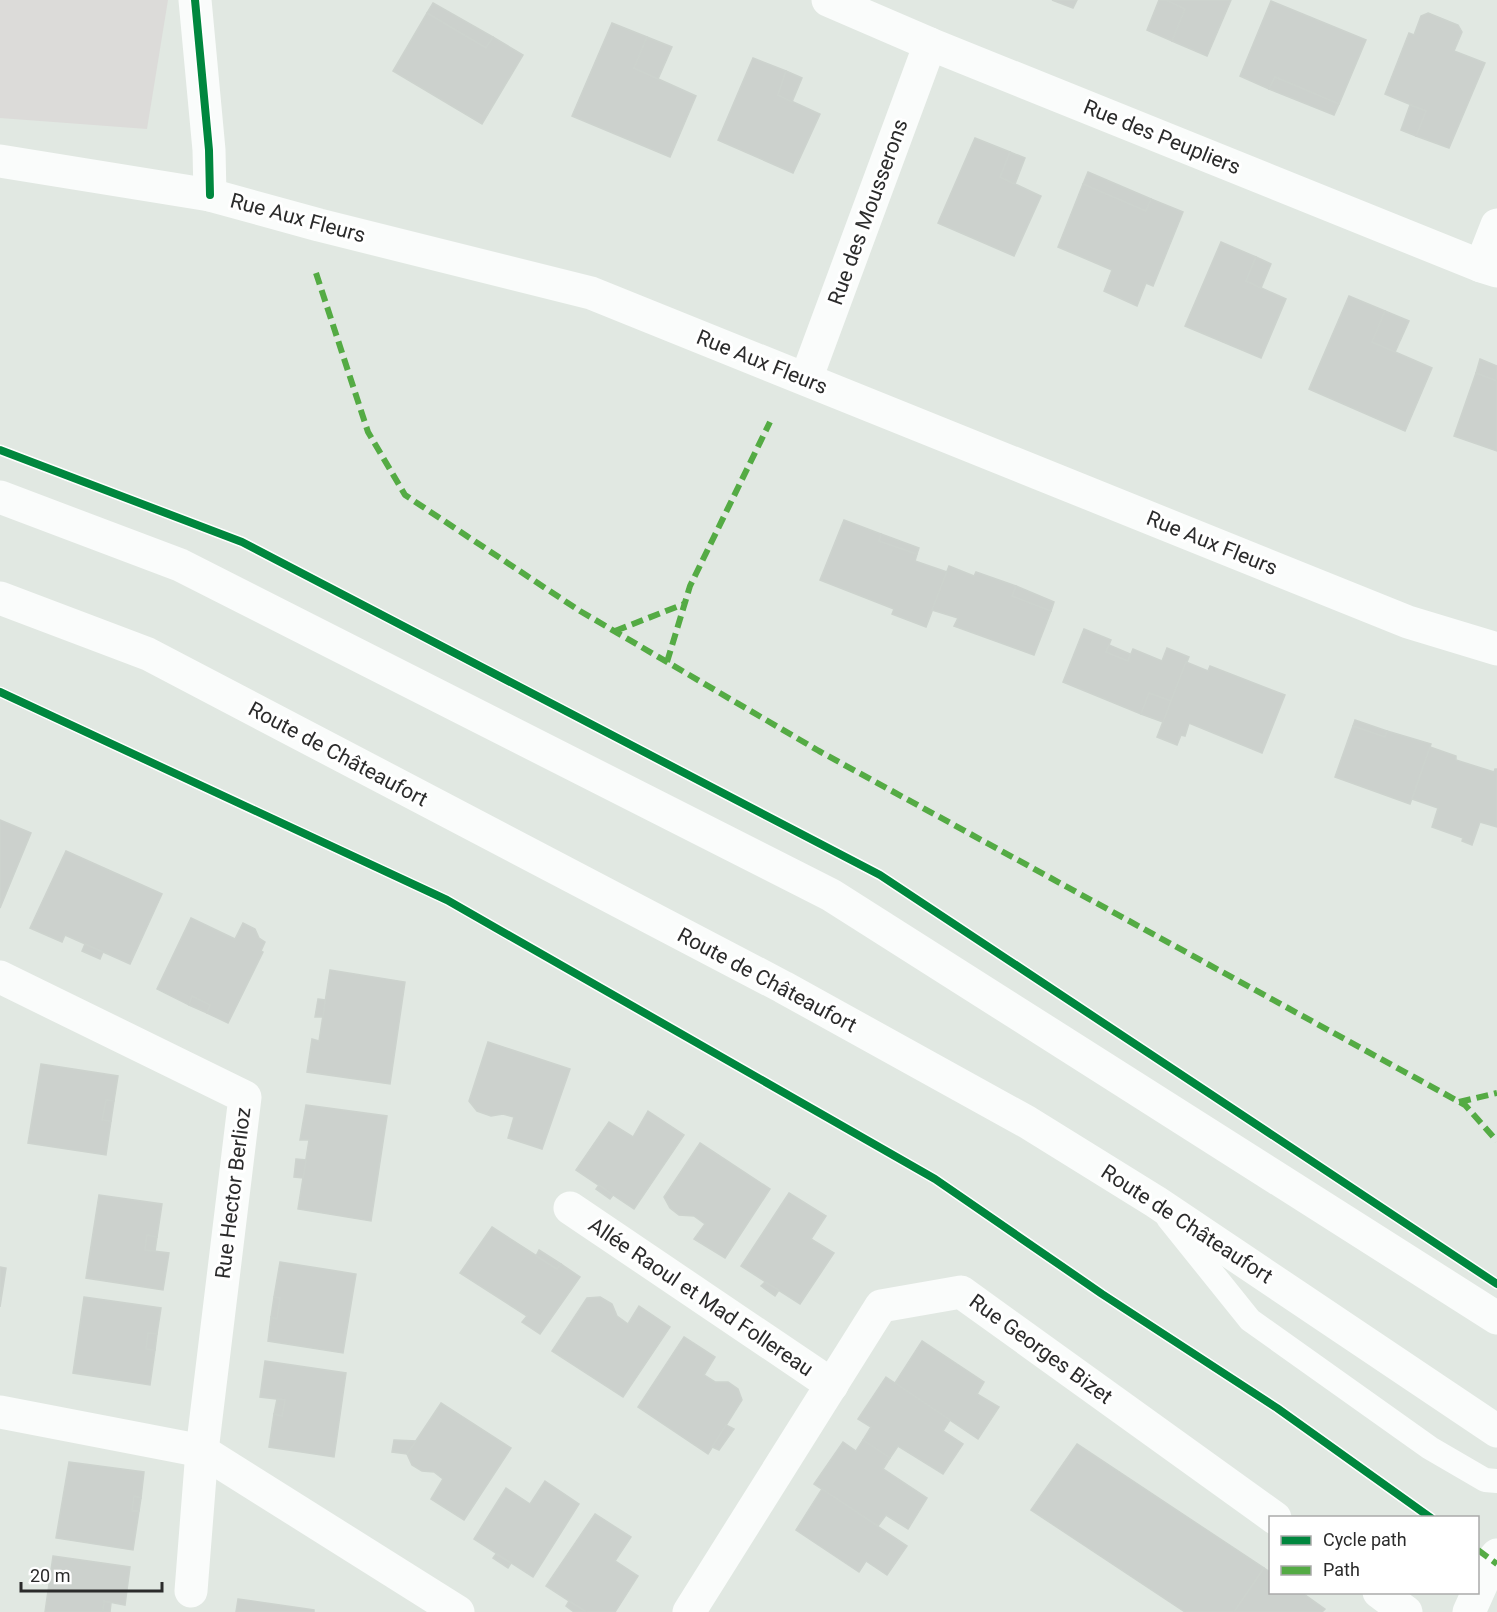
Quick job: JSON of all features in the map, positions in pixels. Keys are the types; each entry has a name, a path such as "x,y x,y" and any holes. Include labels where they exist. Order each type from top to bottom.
{"street":[{"path":"195,0 209,150 210,195"},
{"name":"Rue des Peupliers","path":"828,0 930,44 1489,268"},
{"name":"Rue des Mousserons","path":"806,379 930,44"},
{"name":"Rue Aux Fleurs","path":"0,161 210,195 318,225 591,293 1408,622 1497,649"},
{"path":"1489,268 1497,225"},
{"path":"0,497 180,565 831,895 1497,1318"},
{"name":"Route de Châteaufort","path":"0,598 159,660 783,987 1028,1122 1156,1202 1497,1431"},
{"name":"Rue Hector Berlioz","path":"0,977 245,1097 202,1451 191,1591"},
{"name":"Allée Raoul et Mad Follereau","path":"570,1208 832,1385"},
{"name":"Rue Georges Bizet","path":"689,1612 881,1306 961,1292 1272,1516"},
{"path":"0,1412 202,1451 458,1612"},
{"path":"1479,1590 1497,1555"},
{"path":"1380,1594 1406,1612"},
{"path":"1469,1612 1477,1594"}],"lane":[{"path":"1156,1202 1250,1320 1430,1448 1485,1480 1497,1481"}],"shaded area":[{"path":"0,0 168,0 147,129 0,118"}],"building":[{"path":"1052,0 1077,0 1073,8"},
{"path":"1159,0 1166,0 1185,9 1172,41 1147,30"},
{"path":"1166,0 1231,0 1207,56 1172,41 1185,9"},
{"path":"1271,1 1366,40 1339,104 1275,77 1269,89 1240,76"},
{"path":"433,3 493,37 486,48 427,13"},
{"path":"427,13 486,48 493,37 523,55 482,124 393,71"},
{"path":"1428,13 1458,25 1462,32 1454,51 1485,63 1449,148 1416,136 1426,111 1385,94 1409,33 1414,35 1421,16"},
{"path":"612,23 647,37 634,68 696,96 670,157 572,116"},
{"path":"647,37 672,47 658,79 634,68"},
{"path":"753,58 786,71 778,95 820,114 793,173 718,140"},
{"path":"786,71 802,78 792,102 778,95"},
{"path":"1275,77 1339,104 1334,115 1269,89"},
{"path":"1410,105 1426,111 1416,136 1401,130"},
{"path":"975,138 1010,152 1000,177 1041,196 1014,256 938,223"},
{"path":"1010,152 1025,158 1015,184 1000,177"},
{"path":"1088,172 1151,199 1146,211 1083,184"},
{"path":"1083,184 1146,211 1151,199 1183,212 1153,286 1146,283 1137,306 1104,291 1112,270 1058,247"},
{"path":"1221,242 1256,257 1246,281 1286,299 1261,358 1185,326"},
{"path":"1256,257 1271,264 1261,288 1246,281"},
{"path":"1349,296 1385,311 1372,342 1432,368 1405,431 1309,389"},
{"path":"1385,311 1409,321 1395,352 1372,342"},
{"path":"1480,359 1497,366 1497,381 1476,373"},
{"path":"1476,373 1497,381 1497,451 1454,436"},
{"path":"844,520 881,534 879,541 917,554 915,561 947,572 926,627 892,614 894,609 820,580"},
{"path":"881,534 919,548 917,554 879,541"},
{"path":"949,566 974,576 976,572 1016,586 1012,596 1051,611 1034,655 954,626 958,618 932,610"},
{"path":"1016,586 1054,602 1051,611 1012,596"},
{"path":"1084,629 1111,640 1106,652 1128,661 1133,649 1162,661 1167,648 1189,657 1171,701 1149,693 1141,714 1063,682"},
{"path":"1109,645 1130,654 1128,661 1106,652"},
{"path":"1186,662 1208,671 1210,666 1285,695 1262,753 1189,723 1185,736 1181,735 1177,745 1157,737"},
{"path":"1149,693 1171,701 1163,722 1141,714"},
{"path":"1355,720 1387,731 1385,737 1353,726"},
{"path":"1353,726 1385,737 1387,731 1431,744 1410,804 1335,777"},
{"path":"1430,747 1456,756 1456,760 1494,772 1497,769 1497,827 1480,822 1472,845 1462,841 1463,838 1432,827 1438,808 1412,799"},
{"path":"0,820 31,833 0,908"},
{"path":"66,851 162,894 130,964 65,935 62,942 30,928"},
{"path":"191,918 235,939 243,923 255,929 259,938 265,942 261,951 263,952 228,1023 207,1013 210,1005 192,996 189,1005 157,989"},
{"path":"85,944 103,952 100,959 82,951"},
{"path":"330,970 405,982 390,1084 307,1072 312,1039 319,1041"},
{"path":"192,996 210,1005 207,1013 189,1005"},
{"path":"318,999 325,1000 323,1017 315,1017"},
{"path":"488,1042 570,1069 542,1149 508,1138 514,1117 503,1114 491,1116 477,1111 469,1101"},
{"path":"41,1064 118,1076 114,1101 106,1100 102,1120 111,1121 106,1155 28,1143"},
{"path":"106,1100 114,1101 111,1121 102,1120"},
{"path":"306,1105 387,1116 371,1221 298,1209 309,1140 300,1140"},
{"path":"648,1111 684,1135 634,1209 576,1170 609,1122 633,1137"},
{"path":"700,1143 770,1189 725,1258 694,1239 705,1224 694,1216 679,1215 670,1208 664,1197"},
{"path":"296,1159 306,1160 303,1178 294,1177"},
{"path":"599,1185 613,1195 610,1199 596,1189"},
{"path":"789,1193 826,1216 811,1239 834,1253 800,1304 741,1266"},
{"path":"99,1195 162,1204 157,1237 147,1235 145,1250 169,1253 163,1290 86,1278"},
{"path":"492,1227 557,1269 561,1264 580,1277 540,1334 522,1322 527,1316 460,1273"},
{"path":"147,1235 157,1237 155,1251 145,1250"},
{"path":"539,1250 561,1264 557,1269 536,1256"},
{"path":"280,1262 356,1274 343,1353 268,1341 271,1317 277,1319 280,1298 274,1297"},
{"path":"0,1267 6,1268 0,1307"},
{"path":"765,1282 779,1290 775,1296 761,1286"},
{"path":"84,1297 161,1308 157,1334 148,1333 146,1349 155,1350 150,1385 73,1373"},
{"path":"274,1297 280,1298 277,1319 271,1317"},
{"path":"600,1297 612,1304 617,1316 628,1324 639,1306 670,1327 623,1397 552,1351 587,1298"},
{"path":"148,1333 157,1334 155,1350 146,1349"},
{"path":"684,1337 715,1357 704,1375 715,1382 728,1382 738,1389 742,1400 708,1454 638,1407"},
{"path":"922,1341 984,1382 977,1394 999,1407 978,1439 895,1383"},
{"path":"265,1361 346,1373 334,1457 269,1447 274,1414 282,1416 285,1400 260,1397"},
{"path":"886,1377 950,1420 943,1431 963,1444 943,1474 898,1446 890,1458 863,1440 871,1427 858,1419"},
{"path":"277,1399 285,1400 282,1416 274,1414"},
{"path":"441,1403 511,1448 464,1520 431,1499 443,1479 434,1472 422,1471 412,1465 407,1454"},
{"path":"726,1425 734,1429 719,1450 712,1447"},
{"path":"394,1440 416,1441 407,1454 392,1452"},
{"path":"863,1440 890,1458 883,1469 927,1498 908,1529 886,1515 878,1526 814,1484 843,1442 856,1451"},
{"path":"1077,1444 1264,1568 1234,1612 1185,1612 1031,1510"},
{"path":"69,1462 144,1472 141,1498 134,1496 132,1511 139,1511 133,1550 56,1538"},
{"path":"545,1481 579,1504 533,1577 474,1539 506,1488 530,1504"},
{"path":"822,1489 907,1546 887,1575 866,1561 859,1572 796,1530"},
{"path":"134,1496 141,1498 139,1511 132,1511"},
{"path":"595,1514 631,1537 615,1561 638,1576 615,1612 586,1612 546,1586"},
{"path":"496,1554 511,1563 508,1568 493,1558"},
{"path":"53,1556 130,1567 125,1605 104,1601 103,1612 45,1612"},
{"path":"1264,1568 1269,1571 1269,1594 1304,1594 1325,1609 1322,1612 1234,1612"},
{"path":"238,1599 314,1610 314,1612 236,1612"},
{"path":"104,1601 111,1603 110,1612 103,1612"},
{"path":"569,1601 585,1611 574,1612 566,1606"}],"marked path":[{"path":"316,273 368,432 405,495 580,611 819,751 1465,1105 1497,1141"},
{"path":"667,662 690,586 770,422"},
{"path":"615,631 684,604"},
{"path":"1459,1102 1497,1093"},
{"path":"1479,1551 1497,1564"}],"cycle path":[{"path":"195,0 209,150 210,195"},
{"path":"0,450 242,542 880,875 1497,1284"},
{"path":"0,692 447,900 935,1179 1102,1294 1277,1408 1428,1516"}]}
